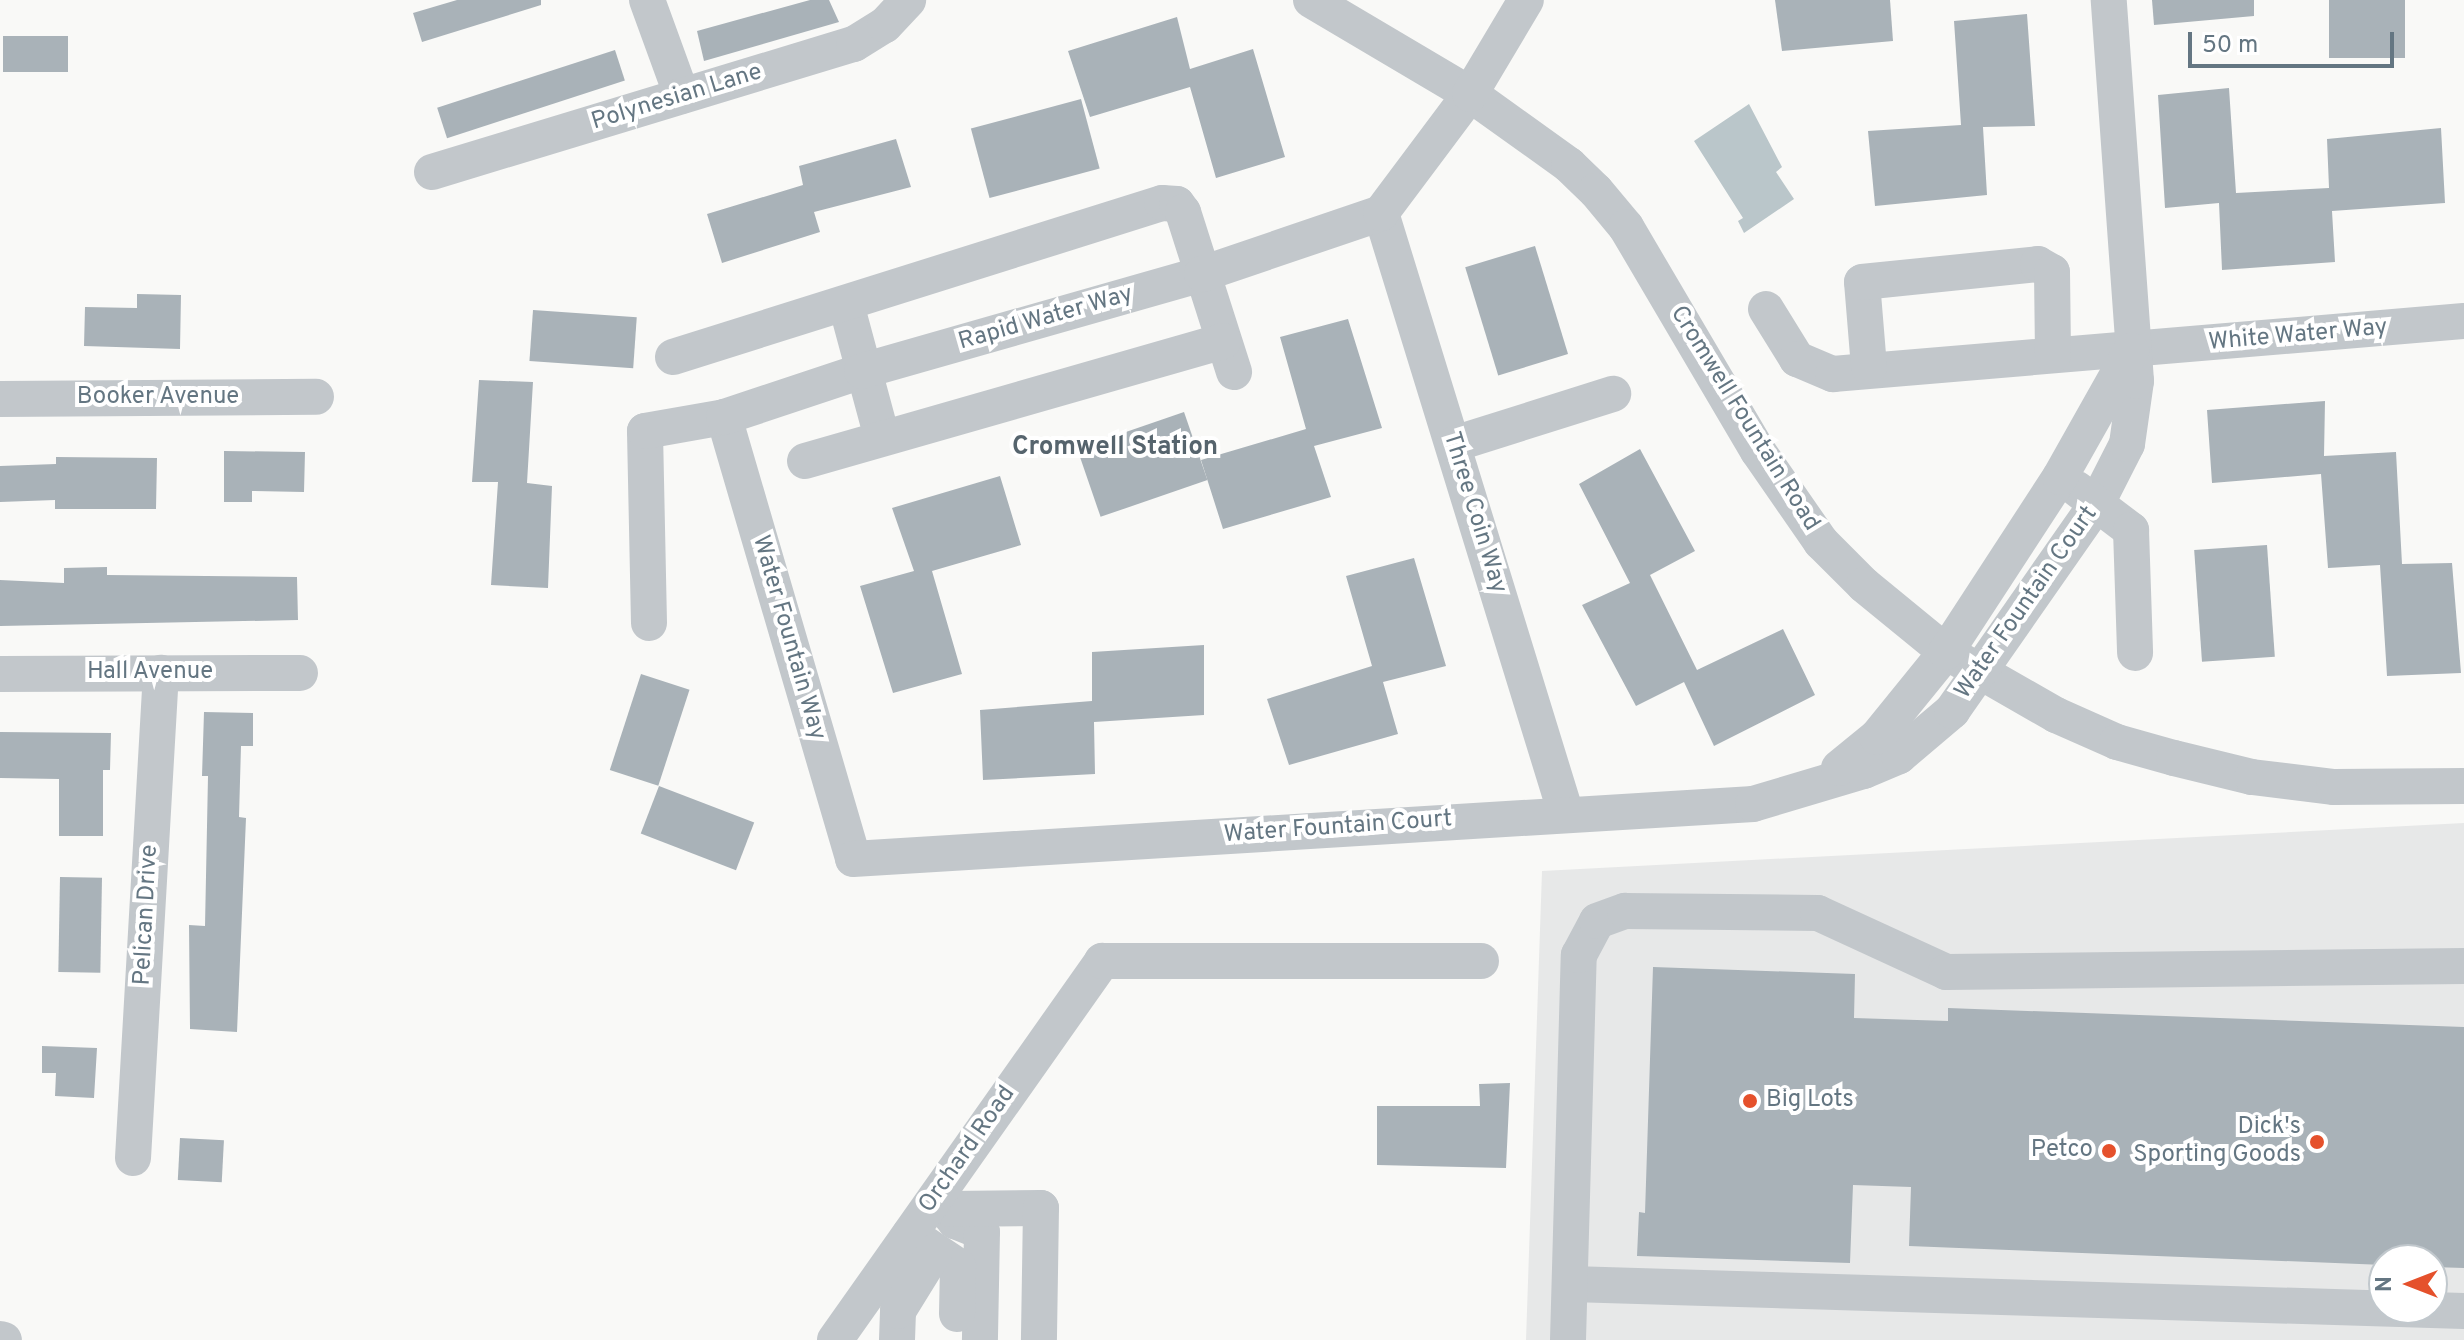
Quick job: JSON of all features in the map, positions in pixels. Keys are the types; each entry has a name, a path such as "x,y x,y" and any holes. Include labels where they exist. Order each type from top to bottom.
{"street":[{"path":"647,0 682,96"},
{"name":"Polynesian Lane","path":"432,172 854,44 885,25 908,0"},
{"name":"Cromwell Fountain Road","path":"1311,0 1470,94 1569,165 1596,191 1626,227 1758,451 1821,542 1946,652 2056,715 2117,742 2187,761 2334,787 2464,786"},
{"path":"1381,213 1470,94 1526,0"},
{"name":"Water Fountain Court","path":"853,859 1753,804 1899,756 1952,711 2097,503 2127,444 2136,381 2109,0"},
{"path":"673,357 1162,203 1177,204 1183,212 1228,357 882,437 805,461"},
{"name":"Rapid Water Way","path":"649,623 645,431 724,417 862,371 1202,274 1381,213"},
{"name":"Three Coin Way","path":"1381,213 1566,814"},
{"path":"1869,367 1862,282 2038,264 2052,272 2053,355"},
{"path":"846,304 882,437"},
{"name":"White Water Way","path":"1766,309 1797,359 1833,374 1869,367 2464,321"},
{"name":"Water Fountain Court","path":"1821,783 1877,737 1946,652 2060,477 2132,349"},
{"path":"1454,444 1613,394"},
{"name":"Booker Avenue","path":"0,399 316,397"},
{"name":"Water Fountain Way","path":"724,417 853,859"},
{"path":"2060,477 2131,530 2135,653"},
{"name":"Pelican Drive","path":"133,1158 161,673"},
{"name":"Hall Avenue","path":"0,674 300,673"},
{"path":"1568,1340 1579,955 1597,921 1625,911 1818,913 1946,972 2464,966"},
{"name":"Orchard Road","path":"835,1340 880,1276 923,1243 942,1205 1102,961 1481,961"},
{"path":"942,1205 955,1221 982,1232 980,1340"},
{"path":"942,1205 1041,1208 1039,1340"},
{"path":"897,1340 898,1311 923,1243 958,1266 956,1340"},
{"path":"854,1340 868,1319 880,1276"},
{"path":"1571,1284 2368,1318"}],"shaded area":[{"path":"1749,104 1782,167 1776,172 1794,199 1744,233 1738,221 1743,218 1694,141"},
{"path":"2464,823 2464,1340 1526,1340 1542,871"}],"building":[{"path":"457,0 541,0 541,5 422,42 413,13"},
{"path":"810,0 829,0 839,22 704,61 697,31"},
{"path":"1775,0 1890,0 1893,41 1782,51"},
{"path":"2152,0 2254,0 2254,16 2154,25"},
{"path":"2329,0 2405,0 2405,58 2329,58"},
{"path":"2027,14 2035,126 1983,127 1987,195 1875,206 1868,131 1961,125 1954,21"},
{"path":"1177,17 1190,69 1253,49 1285,157 1216,178 1190,87 1090,117 1068,51"},
{"path":"3,36 68,36 68,72 3,72"},
{"path":"615,50 625,80 447,138 437,108"},
{"path":"2229,88 2236,193 2329,188 2327,139 2441,128 2445,203 2332,211 2335,262 2222,270 2219,203 2165,208 2158,95"},
{"path":"1081,99 1100,169 990,198 971,129"},
{"path":"896,139 911,187 814,212 820,232 722,263 707,214 803,185 799,166"},
{"path":"1535,246 1568,354 1498,375 1465,267"},
{"path":"137,294 181,295 180,349 84,346 85,307 137,308"},
{"path":"533,310 637,317 633,368 529,361"},
{"path":"1348,319 1382,428 1314,446 1331,497 1223,529 1201,460 1306,429 1280,337"},
{"path":"479,380 533,382 527,483 552,486 548,588 491,585 498,482 472,482"},
{"path":"2325,401 2324,456 2396,452 2402,564 2452,563 2461,673 2387,676 2380,565 2328,568 2321,474 2212,483 2207,410"},
{"path":"1184,412 1207,480 1101,517 1077,449"},
{"path":"1640,449 1695,551 1650,575 1697,670 1783,629 1815,695 1714,746 1684,682 1636,706 1582,605 1630,583 1579,484"},
{"path":"224,451 305,452 304,492 252,491 252,502 224,502"},
{"path":"56,457 157,458 156,509 55,509 55,500 0,502 0,466 56,464"},
{"path":"1000,476 1021,545 932,571 962,674 893,693 860,586 914,571 892,508"},
{"path":"2267,545 2275,657 2202,662 2194,550"},
{"path":"1414,558 1446,666 1383,682 1398,734 1289,765 1267,699 1372,666 1346,576"},
{"path":"107,567 107,575 297,577 298,620 0,626 0,580 64,583 64,568"},
{"path":"1204,645 1204,715 1094,722 1095,774 983,780 980,710 1092,701 1092,652"},
{"path":"641,674 690,690 658,786 610,770"},
{"path":"204,712 253,713 253,746 241,746 239,817 246,818 237,1032 190,1029 189,925 205,926 208,776 202,776"},
{"path":"0,732 111,733 110,770 103,770 103,836 59,836 59,779 0,778"},
{"path":"659,786 754,823 736,870 641,834"},
{"path":"60,877 102,878 100,973 58,972"},
{"path":"1653,967 1855,974 1854,1018 1948,1021 1948,1008 2464,1027 2464,1268 2448,1268 2448,1244 2368,1244 2368,1264 1909,1246 1911,1187 1853,1185 1850,1263 1637,1256 1639,1212 1645,1213"},
{"path":"42,1046 97,1048 94,1098 55,1096 56,1073 42,1073"},
{"path":"1510,1083 1506,1168 1377,1165 1377,1106 1480,1106 1479,1084"},
{"path":"180,1138 224,1140 222,1182 178,1180"}],"place":[{"name":"Big Lots","path":"1750,1101"},
{"name":"Dick's Sporting Goods","path":"2317,1142"},
{"name":"Petco","path":"2109,1151"}],"district":[{"name":"Cromwell Station","path":"1115,448"}]}
